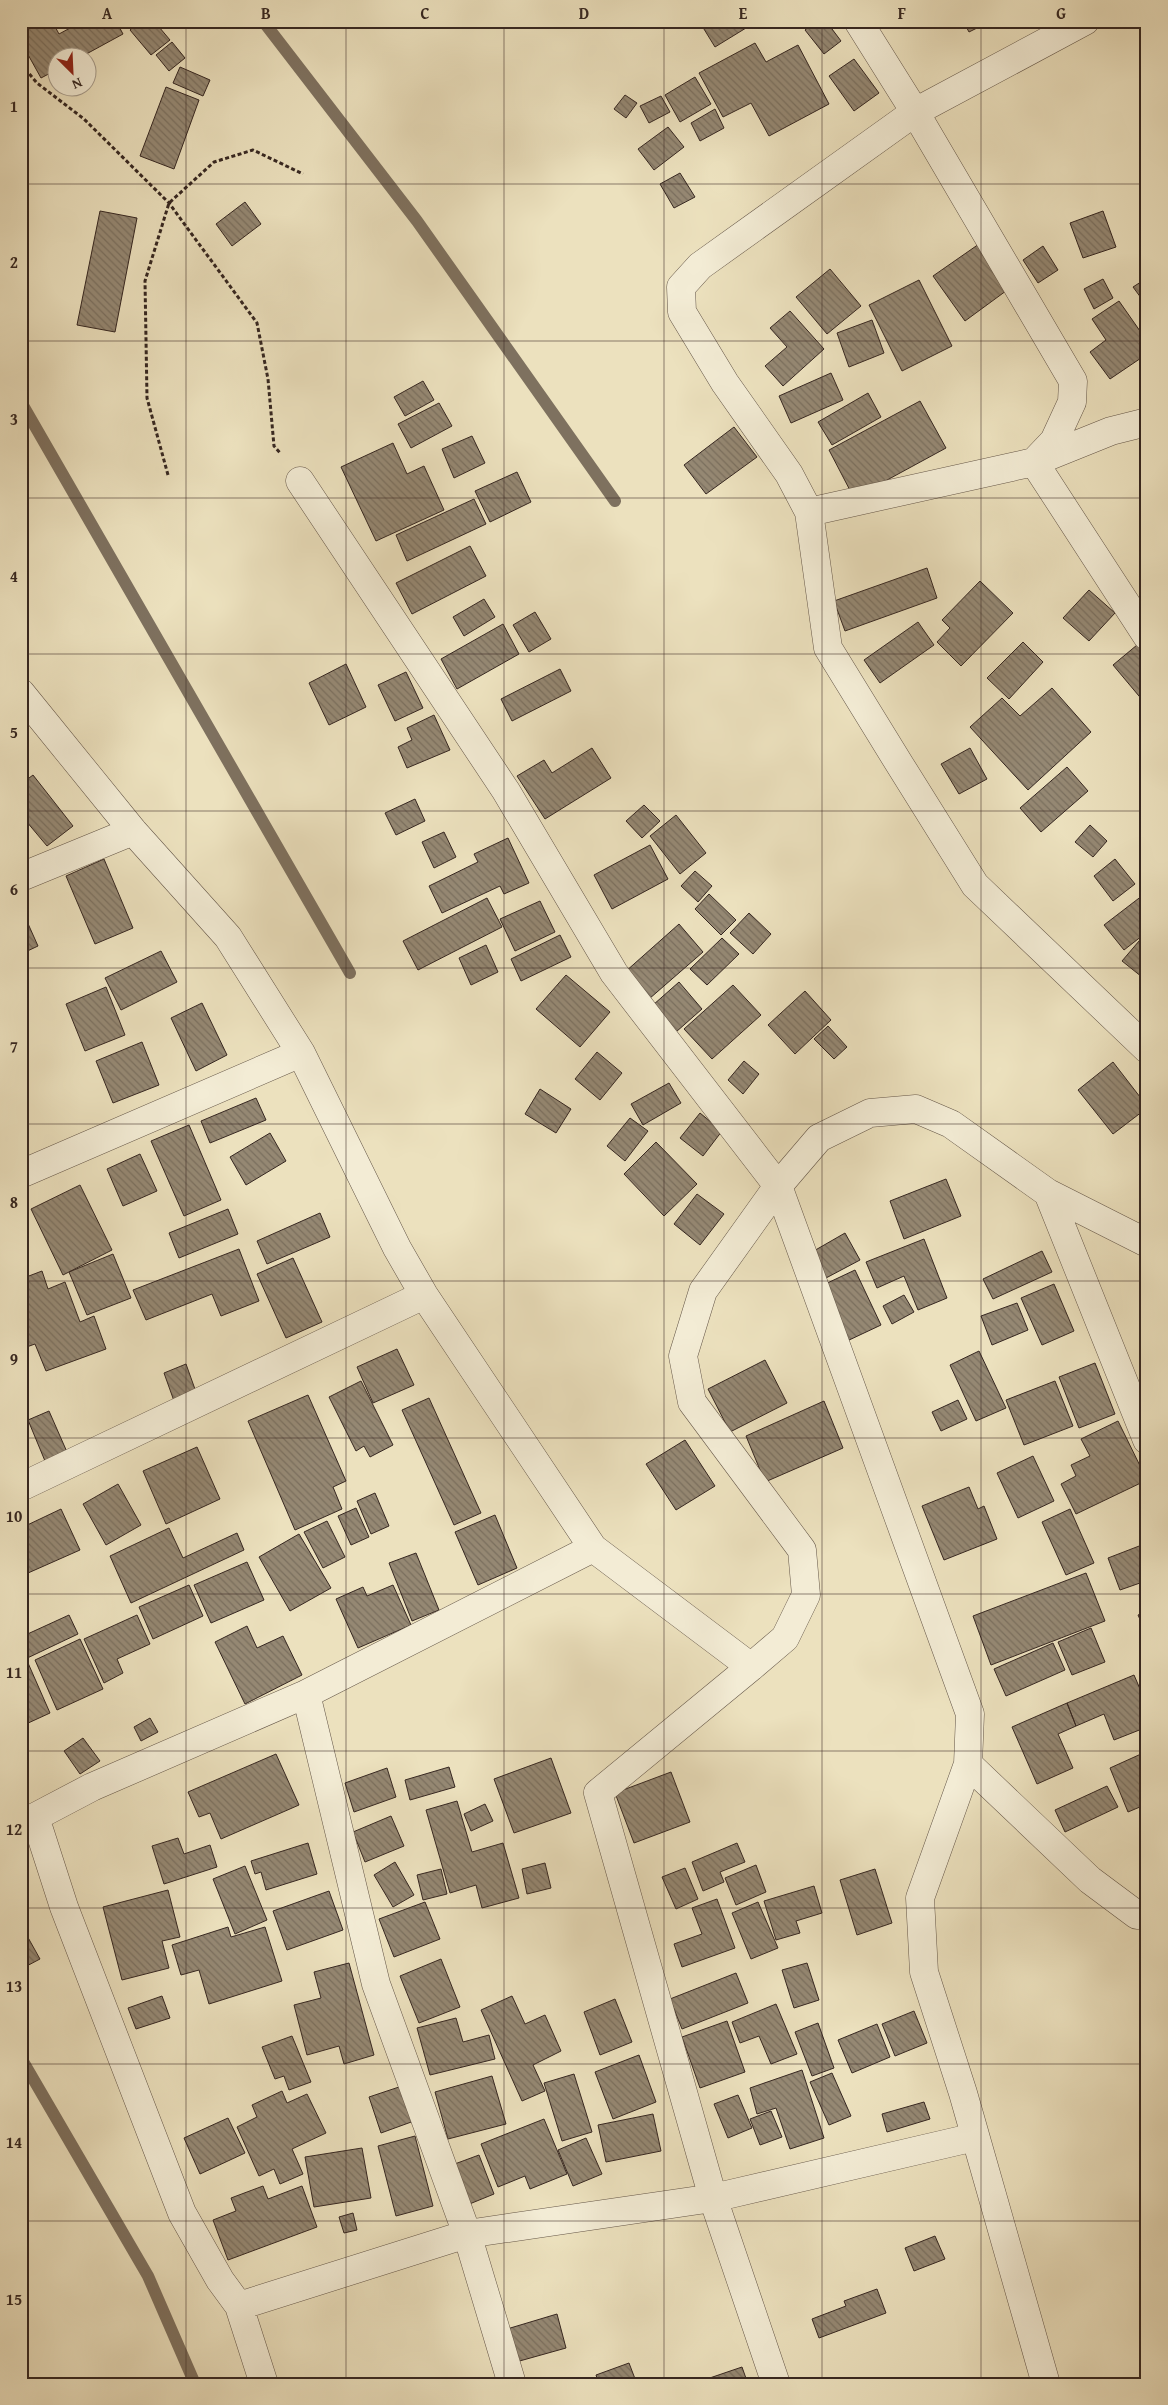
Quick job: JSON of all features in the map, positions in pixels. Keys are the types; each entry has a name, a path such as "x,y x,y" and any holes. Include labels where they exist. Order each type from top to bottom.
{"street":[{"path":"858,21 915,112 1073,381 1072,402 1054,441 1034,462"},
{"path":"1085,21 915,112 700,266 681,287 682,312 726,383 790,474 809,512 828,648 975,884 1147,1049"},
{"path":"809,512 1034,462 1111,432 1147,422"},
{"path":"1034,462 1147,636"},
{"path":"300,480 506,791 614,973 778,1186 970,1714 968,1764 920,1898 924,1972 963,2093 1046,2384"},
{"path":"21,693 134,831 228,937 301,1053 397,1248 424,1295 593,1548 751,1667"},
{"path":"21,877 134,831"},
{"path":"21,1174 301,1053"},
{"path":"776,2384 713,2198 598,1793 785,1638 806,1594 802,1550 692,1402 683,1356 703,1291 778,1186 819,1138 870,1113 916,1109 951,1124 1048,1193 1147,1243"},
{"path":"1048,1193 1147,1440"},
{"path":"21,1487 424,1295"},
{"path":"264,2384 239,2306 220,2280 182,2213 28,1819 92,1787 306,1694 593,1548"},
{"path":"306,1694 376,1984 467,2234 512,2384"},
{"path":"968,1764 1090,1880 1138,1915 1147,1914"},
{"path":"239,2306 467,2234 713,2198 975,2137"}],"path":[{"path":"21,64 37,83 84,120 169,203 257,324 268,379 274,446 300,480"},
{"path":"168,475 147,398 145,281 169,203 214,162 253,150 303,174"}],"building":[{"path":"21,21 52,21 59,34 83,21 116,21 123,34 97,48 48,48 48,74 41,78 21,42"},
{"path":"140,21 154,21 170,40 151,55 130,30"},
{"path":"699,21 742,21 746,28 715,47"},
{"path":"816,21 826,21 841,41 824,54 805,30"},
{"path":"963,21 991,21 969,32"},
{"path":"172,42 185,58 169,71 156,55"},
{"path":"755,43 766,62 798,45 829,104 769,136 751,103 723,117 699,73"},
{"path":"854,59 879,93 854,111 829,76"},
{"path":"180,67 210,80 203,96 173,83"},
{"path":"695,77 711,104 680,122 665,95"},
{"path":"166,87 199,100 174,169 140,156"},
{"path":"625,95 637,103 626,118 614,109"},
{"path":"661,96 670,112 649,123 640,106"},
{"path":"715,109 724,128 700,141 691,123"},
{"path":"668,127 684,147 654,170 638,149"},
{"path":"680,173 695,197 674,208 660,184"},
{"path":"245,202 261,224 232,246 216,224"},
{"path":"100,211 137,218 115,332 77,325"},
{"path":"1103,211 1116,247 1083,258 1070,223"},
{"path":"979,244 1010,288 965,321 933,276"},
{"path":"1043,246 1058,270 1038,283 1023,260"},
{"path":"830,269 861,306 827,334 796,297"},
{"path":"1147,278 1147,306 1133,287"},
{"path":"1103,279 1113,298 1094,309 1084,289"},
{"path":"919,280 952,346 902,371 869,305"},
{"path":"1119,301 1147,341 1147,354 1110,379 1090,352 1106,340 1092,319"},
{"path":"790,311 824,349 783,386 765,366 787,347 770,328"},
{"path":"872,320 884,353 849,367 837,333"},
{"path":"831,373 843,400 791,423 779,396"},
{"path":"423,381 434,400 405,416 394,397"},
{"path":"868,393 881,417 832,445 818,422"},
{"path":"920,401 946,448 854,498 829,450"},
{"path":"439,403 452,426 411,448 398,424"},
{"path":"734,427 757,457 706,494 684,465"},
{"path":"472,436 485,463 454,478 442,449"},
{"path":"393,443 407,474 424,466 444,510 376,541 341,467"},
{"path":"517,472 531,502 490,522 475,491"},
{"path":"474,499 486,524 407,561 396,535"},
{"path":"470,546 486,576 412,614 396,583"},
{"path":"927,568 937,598 845,631 834,601"},
{"path":"980,581 1013,613 961,666 937,642 950,628 942,620"},
{"path":"1089,590 1115,613 1089,641 1063,618"},
{"path":"484,599 495,617 464,636 453,617"},
{"path":"535,612 551,639 529,652 513,625"},
{"path":"918,622 934,645 880,683 864,660"},
{"path":"503,624 519,654 457,689 441,659"},
{"path":"1023,642 1043,662 1009,699 987,678"},
{"path":"1137,645 1147,656 1147,699 1144,702 1113,665"},
{"path":"346,664 366,707 329,725 309,683"},
{"path":"560,669 571,691 512,721 501,699"},
{"path":"406,672 423,708 395,721 378,685"},
{"path":"1052,688 1091,732 1028,790 970,727 1002,698 1020,716"},
{"path":"434,715 450,750 407,768 398,747 412,740 407,728"},
{"path":"592,748 611,778 545,819 517,776 544,760 552,773"},
{"path":"970,748 987,779 959,794 941,764"},
{"path":"21,761 28,768 21,773"},
{"path":"1067,767 1088,791 1041,832 1020,808"},
{"path":"33,775 73,826 47,846 21,815 21,784"},
{"path":"415,799 425,821 396,835 385,813"},
{"path":"644,805 660,821 642,838 626,821"},
{"path":"676,815 706,853 680,874 650,836"},
{"path":"1090,825 1107,841 1093,857 1075,842"},
{"path":"444,832 456,857 434,868 422,842"},
{"path":"508,838 529,883 504,894 500,886 442,913 429,886 478,862 474,854"},
{"path":"650,845 668,879 612,909 594,875"},
{"path":"104,859 133,928 95,944 66,876"},
{"path":"1115,859 1135,884 1113,901 1094,876"},
{"path":"695,871 712,886 698,902 681,886"},
{"path":"1147,892 1147,932 1124,950 1104,925"},
{"path":"709,894 736,920 721,935 695,909"},
{"path":"487,898 502,927 418,970 403,941"},
{"path":"540,901 555,932 515,951 500,919"},
{"path":"21,908 38,946 21,954"},
{"path":"749,913 771,934 753,954 730,933"},
{"path":"679,924 703,952 649,999 625,972"},
{"path":"1145,934 1147,935 1147,981 1122,961"},
{"path":"560,935 571,957 521,981 511,959"},
{"path":"722,938 739,954 707,985 690,969"},
{"path":"486,945 498,972 471,985 459,958"},
{"path":"161,951 177,982 121,1010 105,978"},
{"path":"566,975 610,1012 580,1047 536,1009"},
{"path":"679,982 702,1009 676,1032 653,1005"},
{"path":"733,985 761,1015 712,1059 684,1029"},
{"path":"106,987 125,1035 85,1051 66,1004"},
{"path":"805,991 831,1020 795,1054 768,1025"},
{"path":"202,1003 227,1055 196,1071 171,1018"},
{"path":"828,1026 847,1047 834,1059 814,1039"},
{"path":"142,1042 159,1085 113,1103 96,1061"},
{"path":"597,1052 622,1073 600,1100 575,1079"},
{"path":"744,1061 759,1074 743,1094 728,1080"},
{"path":"1113,1062 1147,1108 1113,1134 1078,1090"},
{"path":"669,1083 681,1103 643,1125 631,1104"},
{"path":"540,1089 571,1109 556,1133 525,1114"},
{"path":"256,1098 266,1120 210,1143 201,1121"},
{"path":"700,1113 722,1131 703,1156 680,1138"},
{"path":"630,1118 648,1131 625,1161 607,1146"},
{"path":"189,1125 221,1200 184,1216 151,1141"},
{"path":"270,1133 286,1161 246,1185 230,1157"},
{"path":"656,1142 697,1184 664,1216 624,1174"},
{"path":"140,1154 157,1191 123,1206 107,1169"},
{"path":"946,1179 961,1216 904,1239 890,1201"},
{"path":"80,1185 112,1250 63,1275 31,1209"},
{"path":"697,1194 724,1214 700,1245 674,1224"},
{"path":"228,1209 238,1234 179,1258 169,1233"},
{"path":"320,1213 330,1237 267,1264 257,1241"},
{"path":"845,1233 860,1260 826,1278 812,1252"},
{"path":"924,1239 947,1298 918,1310 904,1276 877,1288 866,1262"},
{"path":"239,1249 259,1301 221,1316 212,1294 146,1320 133,1290"},
{"path":"1042,1251 1052,1272 993,1299 983,1279"},
{"path":"113,1254 131,1298 87,1315 69,1272"},
{"path":"293,1258 322,1322 286,1338 257,1274"},
{"path":"855,1270 881,1325 847,1341 821,1286"},
{"path":"42,1271 48,1289 65,1282 80,1322 94,1316 106,1349 46,1371 35,1344 21,1349 21,1279"},
{"path":"1054,1284 1074,1331 1042,1345 1021,1298"},
{"path":"904,1295 914,1312 892,1324 883,1306"},
{"path":"1017,1303 1028,1330 992,1345 981,1316"},
{"path":"397,1349 414,1385 373,1403 357,1367"},
{"path":"979,1351 1006,1408 976,1421 950,1365"},
{"path":"765,1360 787,1403 730,1432 708,1389"},
{"path":"1095,1363 1115,1414 1079,1428 1059,1377"},
{"path":"186,1364 196,1392 174,1401 164,1373"},
{"path":"361,1381 393,1445 370,1457 364,1446 356,1451 329,1397"},
{"path":"1055,1381 1073,1426 1024,1445 1006,1400"},
{"path":"308,1395 346,1481 333,1487 342,1509 295,1530 248,1421"},
{"path":"429,1398 481,1513 454,1525 402,1410"},
{"path":"958,1400 967,1419 941,1431 932,1412"},
{"path":"824,1401 843,1448 765,1482 746,1436"},
{"path":"49,1411 67,1452 45,1461 28,1420"},
{"path":"1118,1421 1147,1480 1076,1514 1061,1484 1076,1476 1071,1465 1090,1456 1081,1439"},
{"path":"685,1440 715,1486 676,1510 646,1464"},
{"path":"197,1447 220,1499 166,1524 143,1471"},
{"path":"1033,1456 1054,1501 1018,1518 997,1473"},
{"path":"118,1484 141,1525 106,1545 83,1504"},
{"path":"969,1487 978,1509 984,1506 997,1539 944,1560 922,1506"},
{"path":"375,1493 389,1526 371,1534 357,1501"},
{"path":"356,1508 369,1537 351,1545 338,1516"},
{"path":"61,1509 80,1550 28,1573 21,1559 21,1528"},
{"path":"1070,1509 1094,1563 1066,1575 1042,1522"},
{"path":"495,1515 517,1568 478,1585 455,1532"},
{"path":"327,1521 345,1557 323,1568 304,1532"},
{"path":"169,1528 183,1558 237,1533 244,1550 131,1603 110,1556"},
{"path":"299,1534 331,1588 290,1611 259,1557"},
{"path":"1147,1543 1146,1601 1140,1583 1120,1590 1108,1558"},
{"path":"416,1553 439,1610 412,1621 389,1563"},
{"path":"247,1562 264,1600 211,1623 194,1585"},
{"path":"1086,1573 1105,1621 991,1665 973,1616"},
{"path":"189,1585 203,1616 153,1639 139,1607"},
{"path":"393,1585 411,1625 358,1648 336,1599 363,1587 367,1596"},
{"path":"1147,1611 1147,1635 1138,1615"},
{"path":"69,1615 78,1634 21,1661 21,1637"},
{"path":"137,1615 150,1644 117,1659 123,1673 104,1683 84,1639"},
{"path":"247,1626 257,1648 283,1636 302,1675 245,1704 215,1642"},
{"path":"1091,1628 1105,1662 1072,1675 1058,1642"},
{"path":"80,1639 103,1689 57,1710 35,1660"},
{"path":"1053,1643 1065,1670 1006,1696 994,1669"},
{"path":"28,1663 50,1713 26,1724 21,1714 21,1666"},
{"path":"1134,1675 1147,1705 1147,1727 1114,1740 1104,1714 1076,1726 1067,1703"},
{"path":"1067,1703 1076,1726 1058,1734 1073,1768 1037,1784 1012,1727"},
{"path":"150,1718 158,1732 141,1741 134,1727"},
{"path":"83,1738 100,1761 80,1774 64,1751"},
{"path":"1147,1738 1147,1754 1141,1741"},
{"path":"276,1754 299,1805 221,1839 210,1813 199,1817 188,1792"},
{"path":"1141,1754 1147,1768 1147,1804 1128,1812 1110,1768"},
{"path":"551,1758 571,1813 514,1833 494,1779"},
{"path":"449,1767 455,1787 410,1800 405,1780"},
{"path":"387,1768 396,1797 354,1812 345,1783"},
{"path":"671,1772 690,1822 634,1843 615,1793"},
{"path":"1107,1786 1118,1807 1065,1832 1055,1810"},
{"path":"457,1801 472,1852 503,1843 519,1898 482,1908 476,1885 450,1893 426,1810"},
{"path":"485,1804 493,1821 471,1831 464,1814"},
{"path":"391,1816 404,1846 365,1862 353,1832"},
{"path":"178,1838 184,1854 210,1845 217,1867 164,1884 152,1846"},
{"path":"308,1843 317,1874 266,1890 261,1872 255,1874 251,1861"},
{"path":"737,1843 745,1862 720,1872 724,1882 703,1891 692,1862"},
{"path":"395,1862 414,1895 393,1907 374,1875"},
{"path":"545,1863 551,1888 527,1894 522,1869"},
{"path":"756,1865 766,1892 736,1905 725,1878"},
{"path":"245,1866 267,1920 235,1934 213,1879"},
{"path":"685,1868 698,1899 676,1909 662,1877"},
{"path":"441,1869 447,1894 423,1900 417,1875"},
{"path":"875,1869 892,1923 857,1935 840,1880"},
{"path":"814,1886 822,1913 796,1921 800,1933 776,1940 764,1901"},
{"path":"168,1890 180,1937 162,1941 169,1968 122,1980 103,1907"},
{"path":"329,1891 343,1930 287,1950 273,1911"},
{"path":"717,1899 735,1948 682,1967 674,1944 702,1934 692,1908"},
{"path":"425,1902 440,1939 394,1957 379,1919"},
{"path":"758,1902 778,1948 751,1959 732,1913"},
{"path":"21,1925 40,1959 21,1969"},
{"path":"228,1927 231,1937 265,1927 282,1981 209,2004 199,1970 181,1975 172,1945"},
{"path":"441,1959 460,2007 419,2023 400,1976"},
{"path":"349,1963 374,2055 344,2064 339,2046 307,2055 294,2005 321,1998 314,1972"},
{"path":"807,1963 819,2000 794,2008 782,1970"},
{"path":"736,1973 748,2003 682,2029 670,1999"},
{"path":"162,1996 170,2018 136,2029 128,2008"},
{"path":"512,1996 525,2024 545,2015 561,2051 533,2065 545,2091 522,2101 481,2010"},
{"path":"615,1999 632,2042 600,2055 584,2012"},
{"path":"776,2004 797,2054 771,2064 759,2036 740,2043 732,2022"},
{"path":"914,2011 927,2043 895,2056 882,2024"},
{"path":"456,2018 463,2042 489,2035 495,2059 430,2075 417,2028"},
{"path":"727,2021 745,2072 700,2088 682,2037"},
{"path":"818,2023 834,2068 812,2076 795,2032"},
{"path":"877,2024 890,2057 852,2073 838,2040"},
{"path":"292,2036 311,2082 289,2090 284,2076 275,2079 262,2047"},
{"path":"639,2055 656,2102 613,2119 595,2072"},
{"path":"802,2070 824,2138 790,2149 776,2108 757,2114 750,2088"},
{"path":"832,2073 851,2116 829,2125 810,2082"},
{"path":"574,2074 592,2132 562,2141 544,2083"},
{"path":"492,2076 506,2124 448,2139 435,2092"},
{"path":"402,2086 414,2121 381,2133 369,2097"},
{"path":"282,2091 287,2103 307,2094 326,2133 292,2149 303,2174 280,2184 274,2169 259,2176 237,2127 257,2117 252,2105"},
{"path":"738,2095 752,2128 728,2138 714,2104"},
{"path":"924,2102 930,2119 887,2132 882,2114"},
{"path":"771,2111 782,2137 760,2145 750,2119"},
{"path":"653,2114 661,2151 606,2162 598,2125"},
{"path":"228,2118 245,2153 200,2174 184,2138"},
{"path":"544,2119 567,2174 530,2189 525,2176 498,2187 481,2144"},
{"path":"415,2136 433,2206 396,2216 378,2146"},
{"path":"586,2138 602,2174 573,2186 558,2150"},
{"path":"362,2148 371,2198 314,2207 305,2157"},
{"path":"479,2155 494,2194 467,2205 452,2165"},
{"path":"1147,2174 1147,2204 1141,2175"},
{"path":"263,2186 268,2199 302,2186 317,2227 228,2260 213,2220 236,2211 231,2198"},
{"path":"353,2213 357,2230 344,2233 339,2217"},
{"path":"935,2236 945,2259 914,2271 905,2248"},
{"path":"877,2289 886,2313 819,2338 812,2319 846,2306 844,2301"},
{"path":"557,2314 566,2348 516,2362 507,2329"},
{"path":"629,2363 637,2384 599,2384 596,2375"},
{"path":"742,2367 748,2384 695,2384 695,2383"}],"waterway":[{"path":"263,21 417,221 615,501"},
{"path":"21,402 350,973"},
{"path":"21,2058 148,2276 195,2384"}]}
